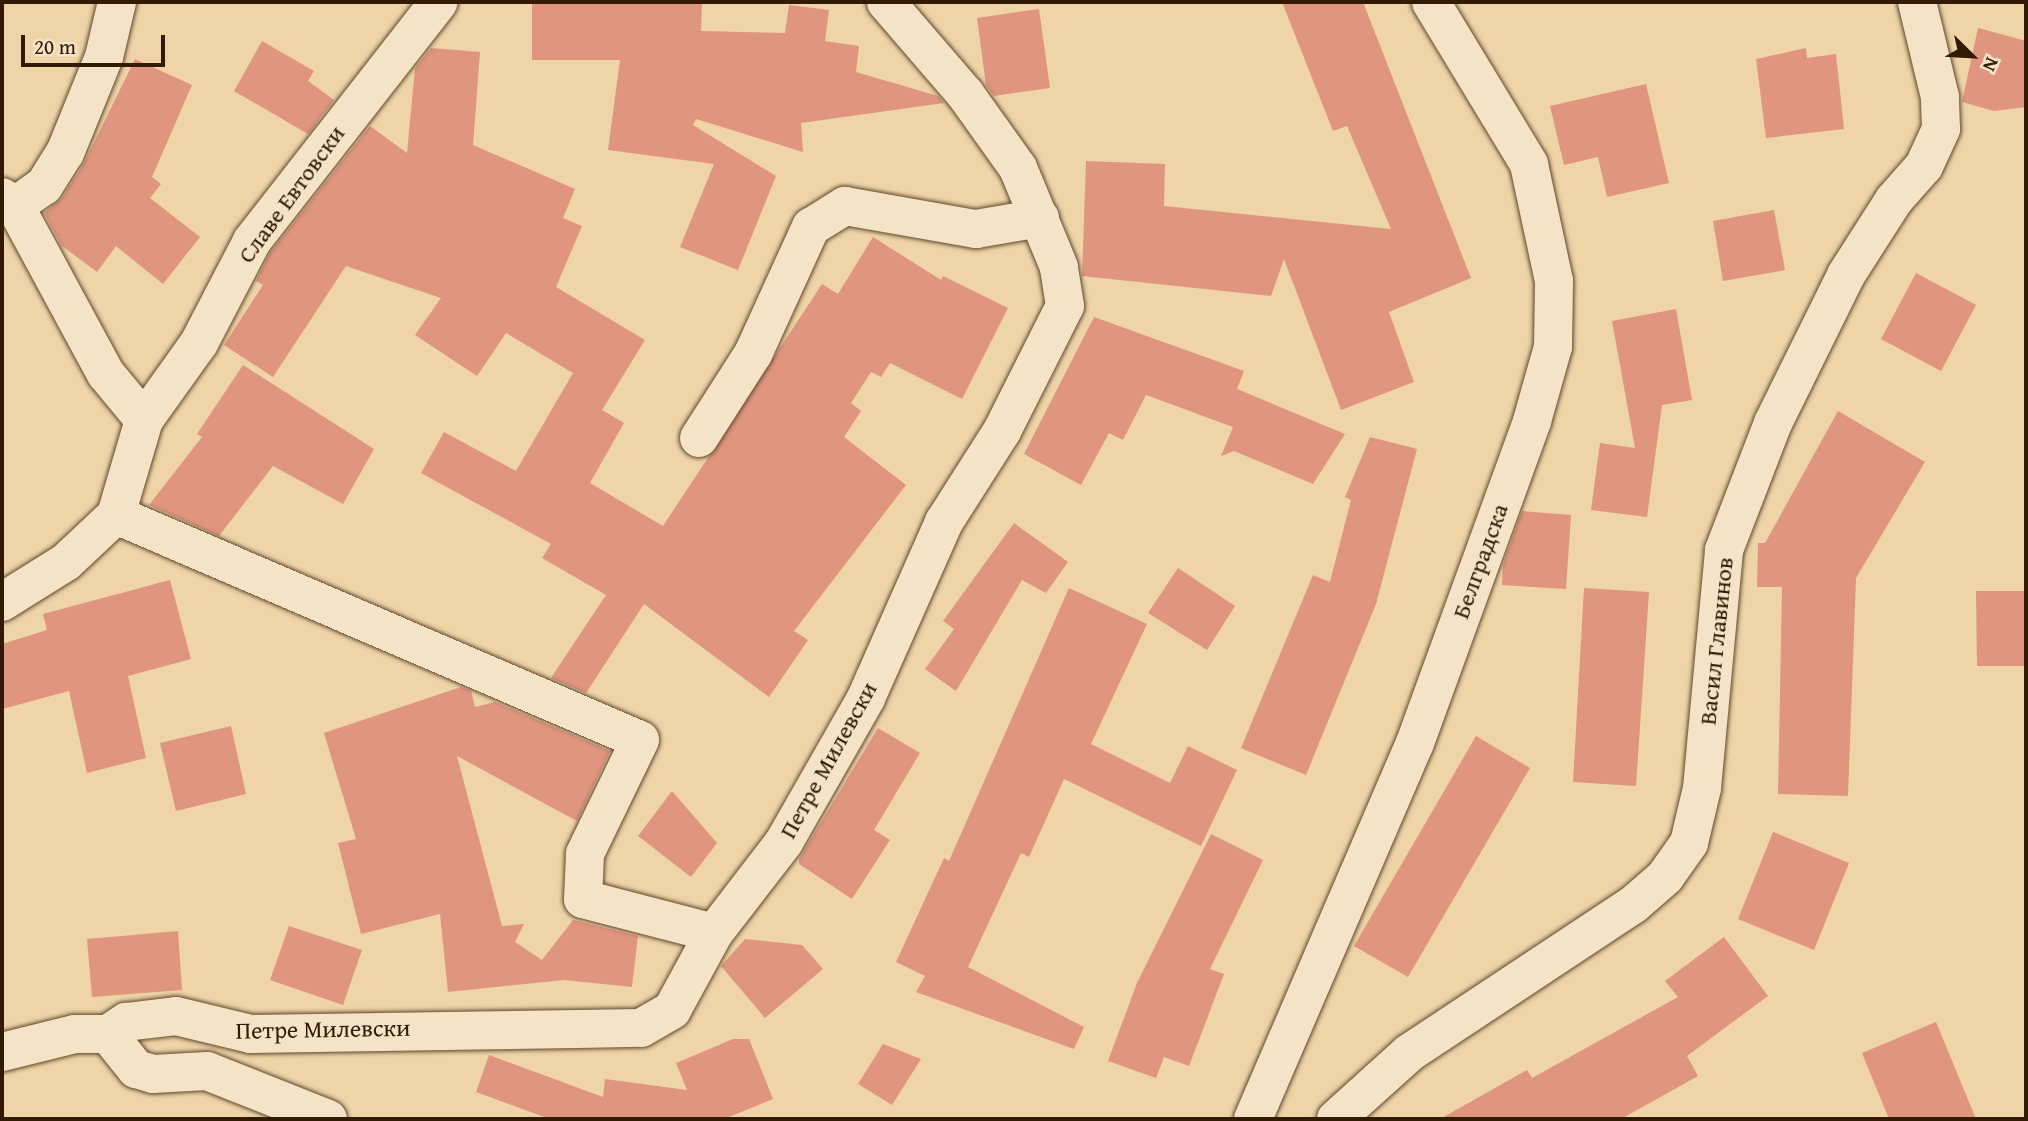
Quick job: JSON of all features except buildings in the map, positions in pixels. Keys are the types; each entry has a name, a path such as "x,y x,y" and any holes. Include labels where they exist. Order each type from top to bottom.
{"street":[{"path":"117,2 104,57 65,153 44,186 6,203 106,374 145,420"},
{"name":"Славе Евтовски","path":"116,514 145,420 199,343 252,241 439,2"},
{"name":"Петре Милевски","path":"108,1034 126,1022 167,1016 251,1034 641,1028 672,1010 714,933 784,842 866,698 944,522 1042,356 1065,306 1059,267 1040,218 1001,141 886,2"},
{"name":"Белградска","path":"1253,1119 1415,743 1532,421 1553,347 1554,281 1529,164 1430,2"},
{"name":"Васил Главинов","path":"1336,1119 1409,1053 1633,905 1665,877 1689,843 1702,788 1724,550 1773,423 1846,275 1894,200 1924,166 1941,129 1940,97 1917,2"},
{"path":"699,438 753,354 811,227 845,206 976,229 1040,218"},
{"path":"2,602 66,562 116,514 640,740 585,854 583,898 714,933"},
{"path":"2,1052 75,1034 108,1034 136,1069 153,1074 207,1072 328,1119"}]}
